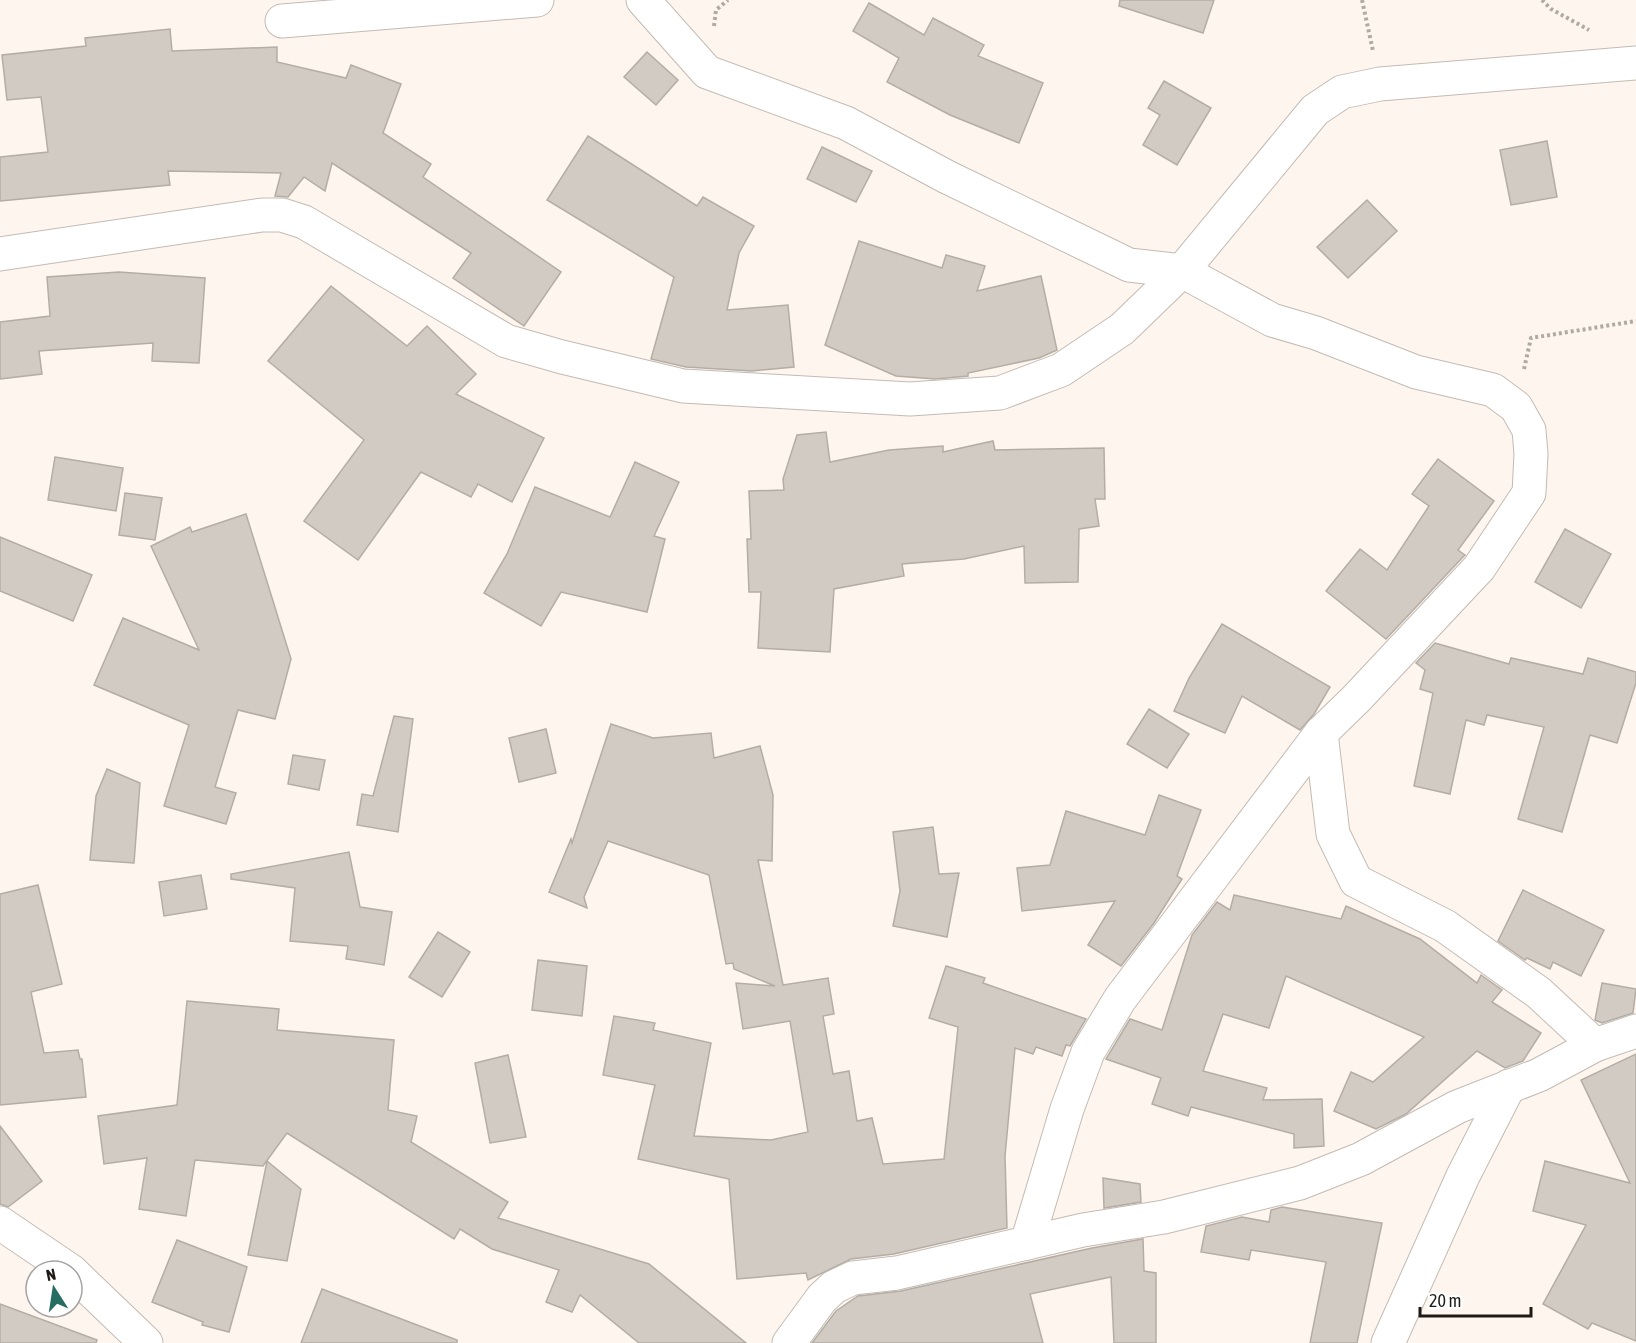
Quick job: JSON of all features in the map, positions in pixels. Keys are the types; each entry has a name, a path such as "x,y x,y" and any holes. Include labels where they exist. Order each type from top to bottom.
{"street":[{"path":"282,21 537,0"},
{"path":"643,0 707,72 846,123 947,177 1129,265 1182,272 1272,320 1316,333 1416,372 1493,390 1516,407 1529,430 1531,454 1528,493 1479,568 1321,733 1120,999 1088,1052 1067,1109 1027,1243"},
{"path":"0,254 262,215 282,215 304,222 506,341 682,386 910,399 1000,393 1061,370 1122,329 1182,272 1315,110 1342,92 1380,84 1636,63"},
{"path":"1321,733 1333,834 1356,881 1445,926 1539,993 1595,1045"},
{"path":"789,1343 822,1298 834,1287 853,1278 897,1273 1027,1243 1164,1217 1300,1183 1361,1158 1456,1107 1539,1075 1595,1045 1636,1031"},
{"path":"1388,1343 1463,1176 1509,1086"},
{"path":"0,1223 54,1259"},
{"path":"84,1283 146,1343"}],"path":[{"path":"1362,0 1380,84"},
{"path":"1516,407 1531,338 1636,321"}],"building":[{"path":"1120,0 1214,0 1203,33 1119,6"},
{"path":"869,3 924,35 933,18 984,45 978,56 1043,83 1019,143 950,115 887,82 899,58 853,31"},
{"path":"170,29 172,51 277,47 277,62 346,78 351,65 401,84 383,133 431,164 423,177 561,272 524,326 453,278 471,253 332,163 325,191 304,177 288,197 275,196 281,173 168,171 170,185 0,201 0,157 48,152 41,97 7,100 2,55 86,46 85,38"},
{"path":"647,52 678,80 656,105 624,77"},
{"path":"1164,81 1211,108 1177,165 1143,145 1160,115 1148,108"},
{"path":"588,136 697,206 703,197 754,226 739,253 727,310 788,305 794,367 752,371 686,367 651,359 674,277 547,200"},
{"path":"1547,141 1557,197 1511,205 1500,150"},
{"path":"822,147 872,171 856,202 807,179"},
{"path":"1367,200 1397,231 1348,278 1317,247"},
{"path":"859,241 942,268 946,255 985,266 977,291 1041,276 1057,350 1039,358 968,373 968,376 935,379 896,376 825,345"},
{"path":"119,272 205,278 199,363 152,361 153,343 39,351 42,374 0,379 0,322 50,316 47,277"},
{"path":"331,286 407,346 427,326 476,374 456,394 544,438 512,502 478,484 471,497 421,472 358,560 304,521 364,440 268,361"},
{"path":"826,432 830,462 889,450 943,446 943,452 993,441 995,450 1104,448 1105,499 1095,499 1099,526 1079,529 1078,582 1025,583 1024,546 964,559 902,564 904,576 834,589 830,652 758,648 761,592 749,592 747,539 751,539 749,491 784,490 783,479 797,435"},
{"path":"55,457 123,468 116,511 48,500"},
{"path":"1438,459 1494,501 1458,550 1465,555 1386,639 1326,591 1360,549 1387,570 1429,506 1412,494"},
{"path":"635,462 679,482 654,536 665,539 647,612 561,592 541,626 484,593 507,554 535,487 610,517"},
{"path":"125,493 162,498 155,540 119,535"},
{"path":"246,514 291,659 275,719 238,710 215,787 236,793 226,824 164,806 189,725 94,685 123,618 199,650 151,546 190,527 192,532"},
{"path":"1565,529 1611,554 1581,608 1535,582"},
{"path":"0,537 92,575 73,621 0,591"},
{"path":"1222,624 1330,687 1314,714 1300,730 1242,696 1225,733 1174,711 1189,678"},
{"path":"1435,643 1509,664 1511,658 1583,674 1588,658 1636,672 1636,683 1617,743 1590,735 1562,832 1518,819 1544,727 1487,715 1484,725 1466,720 1450,794 1414,786 1433,693 1420,689 1425,670 1416,663"},
{"path":"1149,709 1189,734 1167,768 1127,744"},
{"path":"394,716 413,719 398,832 357,825 362,794 373,796"},
{"path":"611,724 653,738 711,733 714,758 760,746 773,795 772,861 758,860 783,985 828,978 834,1014 823,1016 833,1074 849,1071 857,1121 872,1118 883,1164 944,1159 958,1027 929,1018 946,966 985,978 983,983 1086,1019 1070,1046 1066,1045 1062,1056 1036,1047 1033,1054 1015,1048 1005,1156 1007,1228 894,1254 851,1259 808,1280 806,1273 737,1279 729,1179 638,1159 655,1085 603,1075 614,1016 655,1023 653,1030 711,1043 694,1136 771,1140 808,1132 790,1021 743,1029 736,983 775,986 734,969 733,963 726,964 709,875 608,841 584,897 587,908 549,892 571,839 572,843"},
{"path":"546,729 556,773 519,782 509,738"},
{"path":"293,755 325,760 319,790 288,784"},
{"path":"107,769 140,783 134,863 90,860 96,796"},
{"path":"1159,795 1201,810 1177,876 1182,879 1154,923 1121,966 1088,945 1115,901 1022,911 1017,868 1050,865 1066,811 1145,835"},
{"path":"933,827 939,874 959,873 947,937 893,926 900,891 893,832"},
{"path":"349,852 360,907 392,912 384,965 346,959 348,946 290,941 295,888 231,879 231,874"},
{"path":"201,875 207,909 164,916 159,882"},
{"path":"38,885 62,984 31,992 44,1053 78,1050 80,1059 82,1059 86,1097 0,1105 0,894"},
{"path":"1523,890 1604,930 1581,976 1553,962 1550,969 1527,958 1525,960 1498,941"},
{"path":"1234,895 1341,919 1346,906 1420,939 1477,983 1481,975 1502,990 1492,1002 1541,1033 1523,1061 1505,1068 1477,1051 1406,1114 1376,1129 1334,1111 1351,1072 1373,1082 1424,1037 1286,976 1269,1028 1223,1014 1203,1071 1267,1088 1263,1100 1322,1099 1324,1146 1294,1148 1294,1134 1191,1107 1188,1116 1152,1104 1161,1078 1106,1059 1130,1019 1162,1030 1192,935 1217,902 1230,910"},
{"path":"438,932 470,952 442,997 409,977"},
{"path":"538,960 587,966 582,1016 532,1010"},
{"path":"1602,983 1636,989 1633,1013 1602,1023 1595,1020"},
{"path":"187,1001 279,1009 277,1030 394,1040 388,1110 417,1116 411,1142 508,1202 498,1218 649,1264 746,1343 639,1343 580,1295 572,1312 546,1302 559,1270 492,1249 460,1229 454,1239 287,1133 263,1166 195,1160 186,1216 139,1209 147,1158 104,1164 98,1116 177,1105"},
{"path":"1636,1054 1636,1341 1592,1323 1588,1329 1543,1304 1586,1225 1533,1211 1545,1161 1630,1183 1581,1080"},
{"path":"508,1055 526,1137 490,1143 475,1063"},
{"path":"0,1126 42,1181 8,1207 0,1204"},
{"path":"267,1161 301,1189 287,1261 248,1255"},
{"path":"1103,1178 1140,1184 1141,1202 1104,1208"},
{"path":"1282,1207 1382,1223 1357,1343 1310,1343 1326,1262 1251,1250 1249,1260 1201,1252 1206,1226 1242,1217 1269,1222 1271,1210"},
{"path":"1143,1239 1144,1271 1156,1273 1156,1343 1114,1343 1111,1277 1030,1294 1043,1343 812,1343 836,1311 858,1296 901,1291 1092,1248"},
{"path":"177,1240 247,1267 229,1332 202,1325 203,1322 152,1302"},
{"path":"322,1289 457,1340 457,1343 301,1343"},
{"path":"0,1304 24,1313 24,1319 40,1319 97,1340 96,1343 0,1343"}]}
